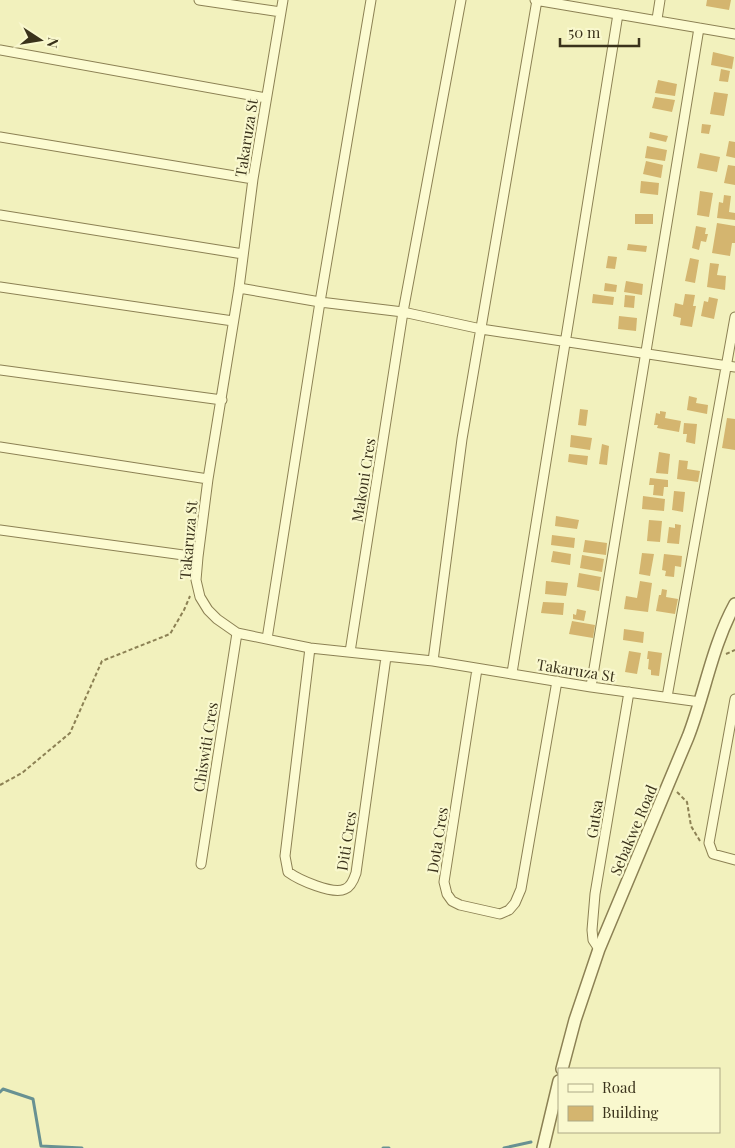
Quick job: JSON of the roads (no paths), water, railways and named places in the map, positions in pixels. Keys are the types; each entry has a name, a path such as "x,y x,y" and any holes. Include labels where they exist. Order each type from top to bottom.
{"street":[{"path":"199,0 282,12"},
{"name":"Takaruza St","path":"283,0 253,179 239,288 208,479 196,580 200,597 208,610 236,633 310,648 433,661 591,687 700,702"},
{"path":"267,639 320,302 371,0"},
{"name":"Makoni Cres","path":"350,652 403,312 461,0"},
{"path":"433,661 462,439 536,0 576,3 618,14 657,19 735,34"},
{"path":"657,19 660,0"},
{"path":"512,673 618,14"},
{"path":"591,687 699,28"},
{"path":"0,50 266,98"},
{"path":"0,137 253,179"},
{"path":"0,215 243,254"},
{"path":"0,287 233,321"},
{"path":"239,288 320,302 403,312 481,330 731,366"},
{"path":"667,697 731,366 735,317"},
{"path":"0,370 222,400"},
{"path":"0,446 208,479"},
{"path":"0,530 198,558"},
{"name":"Sebakwe Road","path":"562,1068 575,1020 599,949 688,737 711,660 725,623 735,604"},
{"name":"Chiswiti Cres","path":"201,864 236,633"},
{"name":"Diti Cres","path":"310,648 285,856 288,872 297,879 336,892 347,889 356,873 386,657"},
{"name":"Dota Cres","path":"477,669 444,882 447,894 452,901 460,905 500,914 509,910 515,903 521,888 557,681"},
{"name":"Gutsa","path":"599,949 593,940 592,930 596,894 629,692"},
{"path":"735,699 709,842 713,854 735,860"},
{"path":"544,1148 558,1086"}],"waterway":[{"path":"0,1092 3,1089 33,1099 41,1146 82,1148"},
{"path":"504,1148 531,1142"},
{"path":"383,1148 389,1148"}]}
